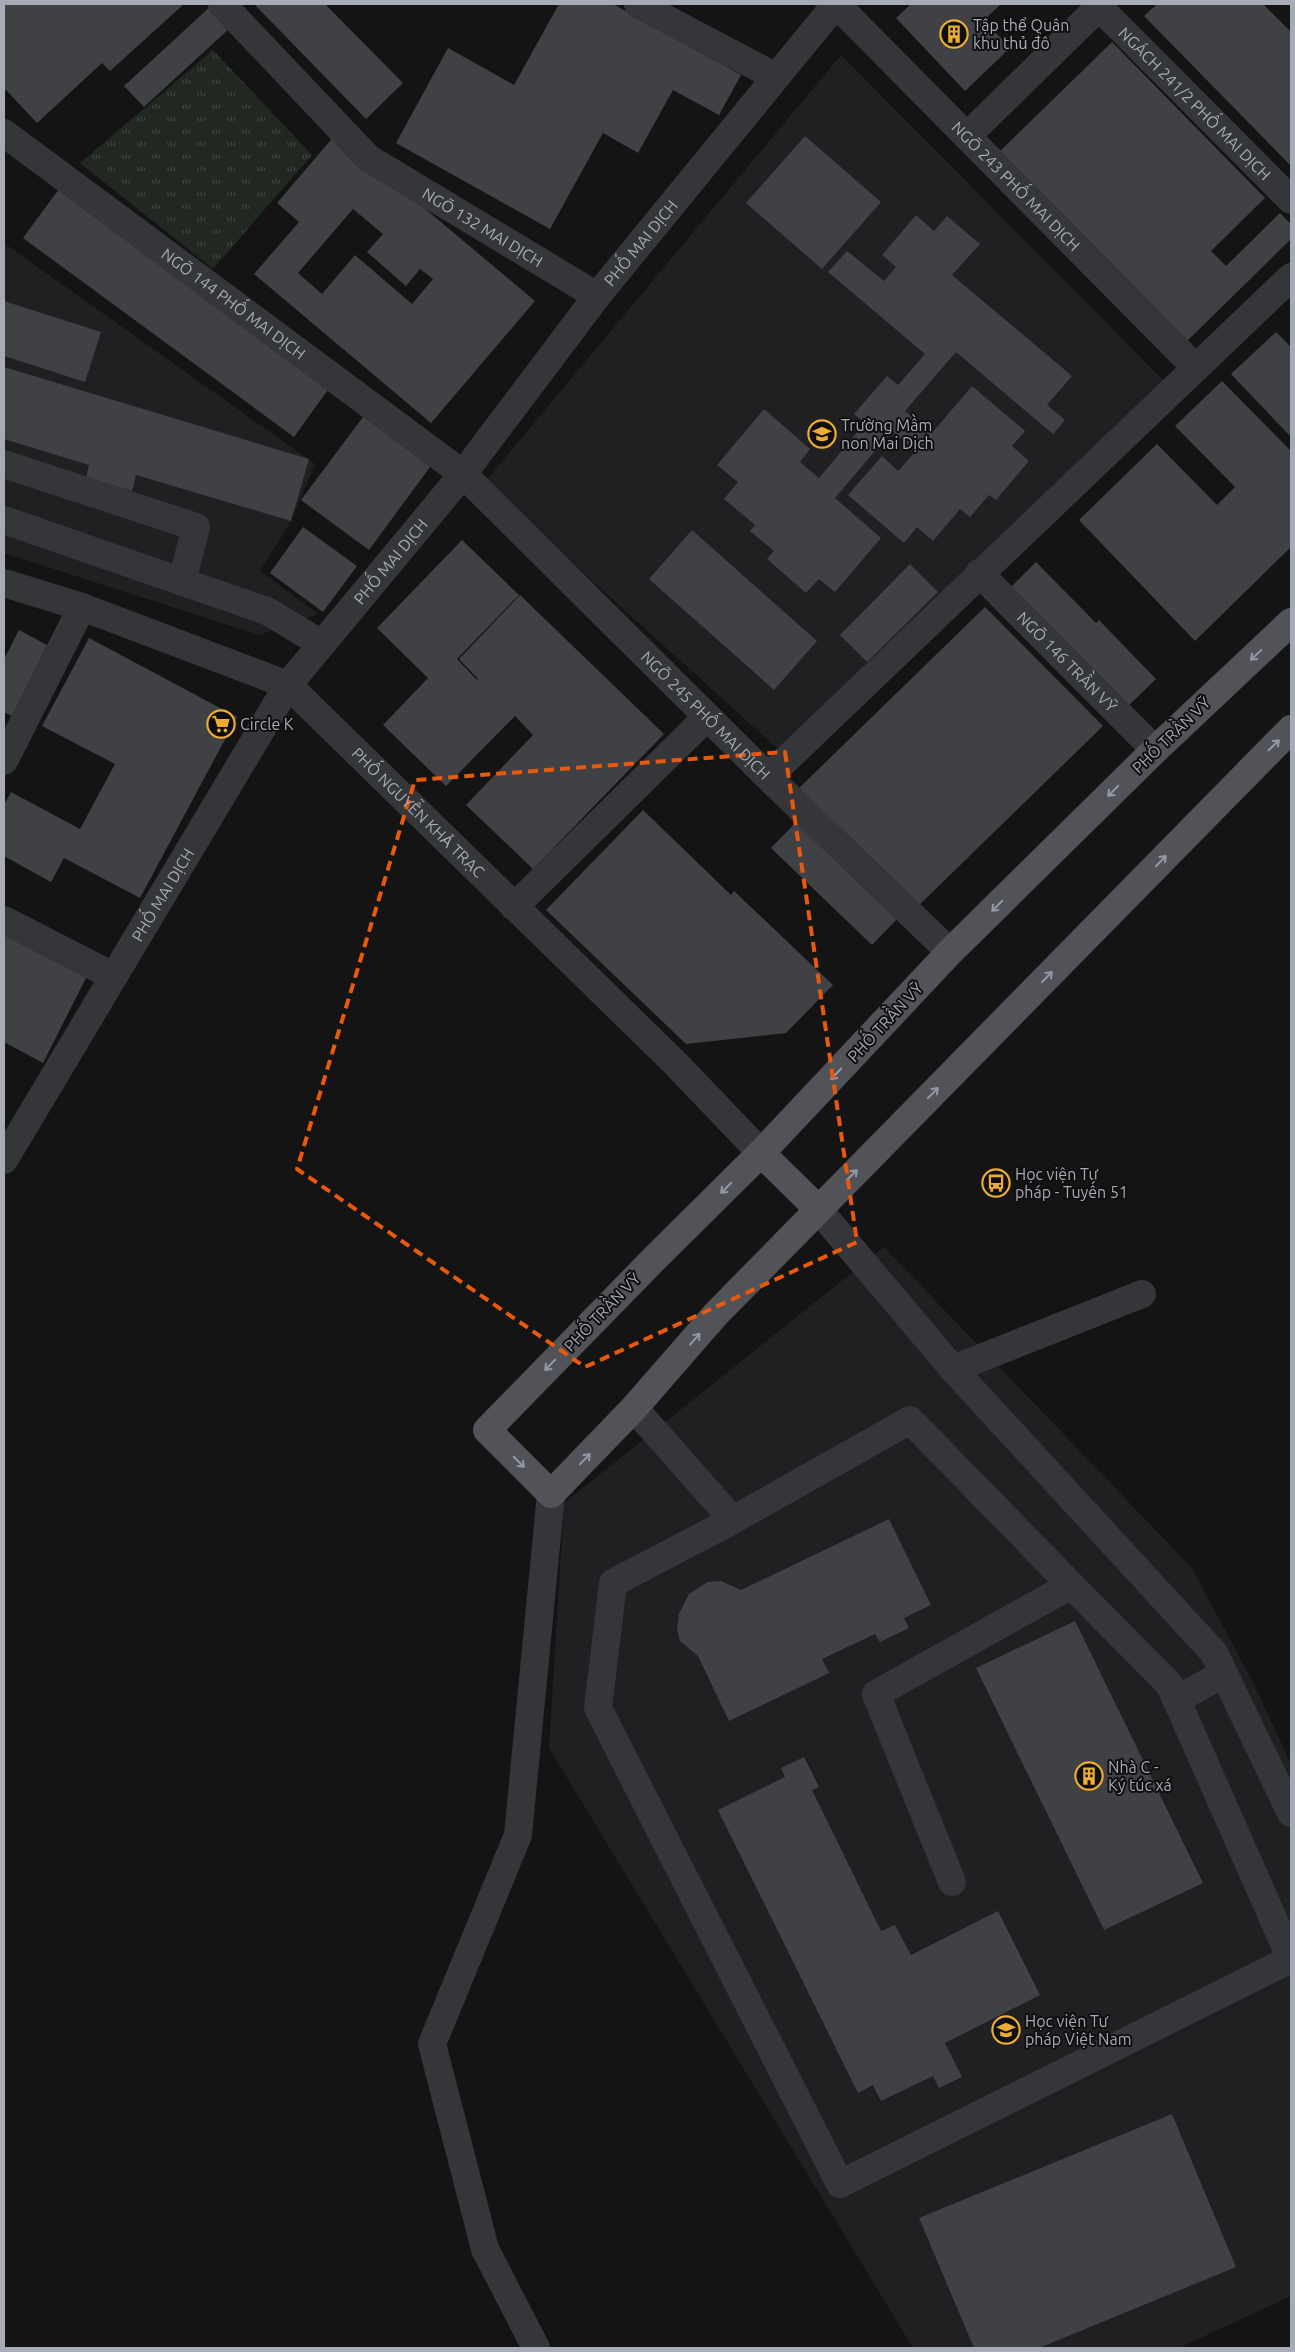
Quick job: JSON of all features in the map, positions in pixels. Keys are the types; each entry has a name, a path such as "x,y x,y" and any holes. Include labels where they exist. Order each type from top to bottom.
{"main road":[{"name":"PHỐ TRẦN VỸ","path":"551,1494 487,1430 654,1258 761,1153 950,952 1154,750 1291,622"},
{"path":"551,1494 634,1408 716,1314 1291,729"},
{"path":"761,1153 818,1209"}],"street":[{"name":"NGÕ 132 MAI DỊCH","path":"222,4 368,158 597,296"},
{"path":"638,4 776,78"},
{"name":"PHỐ MAI DỊCH","path":"4,1160 288,685 463,474 597,296 836,4"},
{"name":"NGÕ 243 PHỐ MAI DỊCH","path":"836,4 1196,368"},
{"name":"NGÁCH 241/2 PHỐ MAI DỊCH","path":"967,136 1100,5 1291,200"},
{"name":"NGÕ 144 PHỐ MAI DỊCH","path":"4,133 463,474"},
{"path":"768,777 1291,278"},
{"path":"4,464 196,527 182,581"},
{"name":"NGÕ 245 PHỐ MAI DỊCH","path":"463,474 768,777 950,952"},
{"path":"4,520 267,611 322,644"},
{"name":"NGÕ 146 TRẦN VỸ","path":"979,574 1154,750"},
{"name":"PHỐ NGUYỄN KHẢ TRẠC","path":"4,583 82,607 288,685 676,1064 761,1153"},
{"path":"4,761 82,607"},
{"path":"514,907 707,717"},
{"path":"4,920 113,976"},
{"path":"818,1209 953,1369 1214,1652 1291,1813"},
{"path":"953,1369 1142,1294"},
{"path":"634,1408 733,1520"},
{"path":"910,1420 1170,1686 1291,1959 840,2184 598,1708 614,1583 733,1520 910,1420"},
{"path":"536,2348 485,2249 432,2044 518,1835 551,1494"},
{"path":"952,1882 876,1694 1070,1585"},
{"path":"1176,1700 1223,1674"}],"highlighted area":[{"path":"785,752 857,1242 585,1367 297,1169 415,780"}],"shaded area":[{"name":"Trường Mầm non Mai Dịch","path":"841,55 1168,385 788,758 484,483"},
{"path":"4,243 315,464 289,525 260,571 318,614 259,635 4,553"},
{"name":"Học viện Tư pháp Việt Nam","path":"884,1247 1192,1568 1255,1686 1291,1764 1291,2296 1179,2348 913,2348 549,1748 564,1503"}],"green space":[{"path":"213,50 312,155 213,269 80,163"}],"building":[{"path":"4,4 184,4 110,71 102,63 37,123 6,90 4,92"},
{"path":"254,4 325,4 403,83 366,119"},
{"path":"559,4 613,4 741,75 719,115 673,90 638,153 603,133 550,229 396,143 448,48 514,85"},
{"name":"Tập thể Quân khu thủ đô","path":"911,4 1001,4 984,20 1010,48 965,91 896,18"},
{"path":"1157,4 1263,4 1291,32 1291,166 1144,16"},
{"path":"212,5 231,27 144,107 124,86"},
{"path":"1112,42 1265,198 1211,251 1226,266 1280,213 1291,224 1291,239 1183,345 996,155"},
{"path":"336,134 535,301 431,423 254,274 299,222 277,203","holes":["353,209 383,234 367,252 406,286 420,269 433,279 412,304 355,255 322,294 298,273"]},
{"path":"805,136 881,202 822,269 746,203"},
{"path":"59,189 330,387 294,437 23,238"},
{"path":"916,215 934,231 947,216 980,244 952,275 1072,376 1047,405 1065,420 1053,434 956,352 905,411 932,433 972,386 1025,431 1012,446 1029,461 996,500 989,495 970,517 960,509 933,541 917,527 904,543 848,495 882,456 898,471 916,451 892,431 835,498 881,538 835,592 819,579 806,593 767,559 774,551 750,531 755,525 724,499 738,482 717,465 764,409 810,449 800,462 819,478 865,423 854,414 887,376 898,385 925,354 828,272 847,251 884,281 896,267 882,255"},
{"path":"4,301 101,332 85,382 4,356"},
{"path":"1276,332 1291,347 1291,437 1231,374"},
{"path":"4,367 309,459 291,521 136,475 132,491 86,477 89,465 4,439"},
{"path":"1222,381 1291,451 1291,547 1195,641 1079,520 1157,444 1217,505 1235,487 1175,426"},
{"path":"366,413 433,463 369,550 301,500"},
{"path":"303,527 357,566 323,612 270,573"},
{"path":"692,530 817,641 774,690 649,579"},
{"path":"462,540 519,595 457,659 477,680 459,659 520,595 664,734 533,869 466,805 533,735 515,716 446,786 383,725 428,678 377,628"},
{"path":"1036,562 1096,623 1099,620 1156,679 1125,709 1008,590"},
{"path":"910,564 938,592 867,662 840,635"},
{"path":"985,607 1103,726 912,912 795,792"},
{"path":"19,630 47,645 12,716 4,712 4,659"},
{"path":"89,638 237,717 140,898 64,858 51,882 4,856 4,805 11,792 80,829 115,764 42,726"},
{"path":"643,810 731,895 734,891 833,985 786,1033 686,1044 546,910"},
{"path":"800,818 901,915 872,945 771,848"},
{"path":"4,931 88,974 43,1063 4,1042"},
{"path":"889,1519 931,1605 904,1618 909,1628 880,1642 875,1634 822,1659 829,1673 729,1721 698,1656 680,1641 677,1629 679,1614 689,1594 707,1582 721,1581 741,1590"},
{"name":"Nhà C - Ký túc xá","path":"1075,1621 1203,1883 1104,1930 976,1668"},
{"path":"804,1757 819,1787 812,1790 881,1931 895,1925 911,1955 998,1911 1040,1995 945,2043 962,2077 939,2088 933,2076 881,2101 873,2085 858,2093 718,1810 785,1777 781,1768"},
{"path":"1172,2114 1236,2267 1039,2348 974,2348 919,2218"}],"place":[{"name":"Tập thể Quân khu thủ đô","path":"954,34"},
{"name":"Trường Mầm non Mai Dịch","path":"822,434"},
{"name":"Circle K","path":"221,724"},
{"name":"Học viện Tư pháp - Tuyến 51","path":"996,1183"},
{"name":"Nhà C - Ký túc xá","path":"1089,1776"},
{"name":"Học viện Tư pháp Việt Nam","path":"1006,2030"}]}
